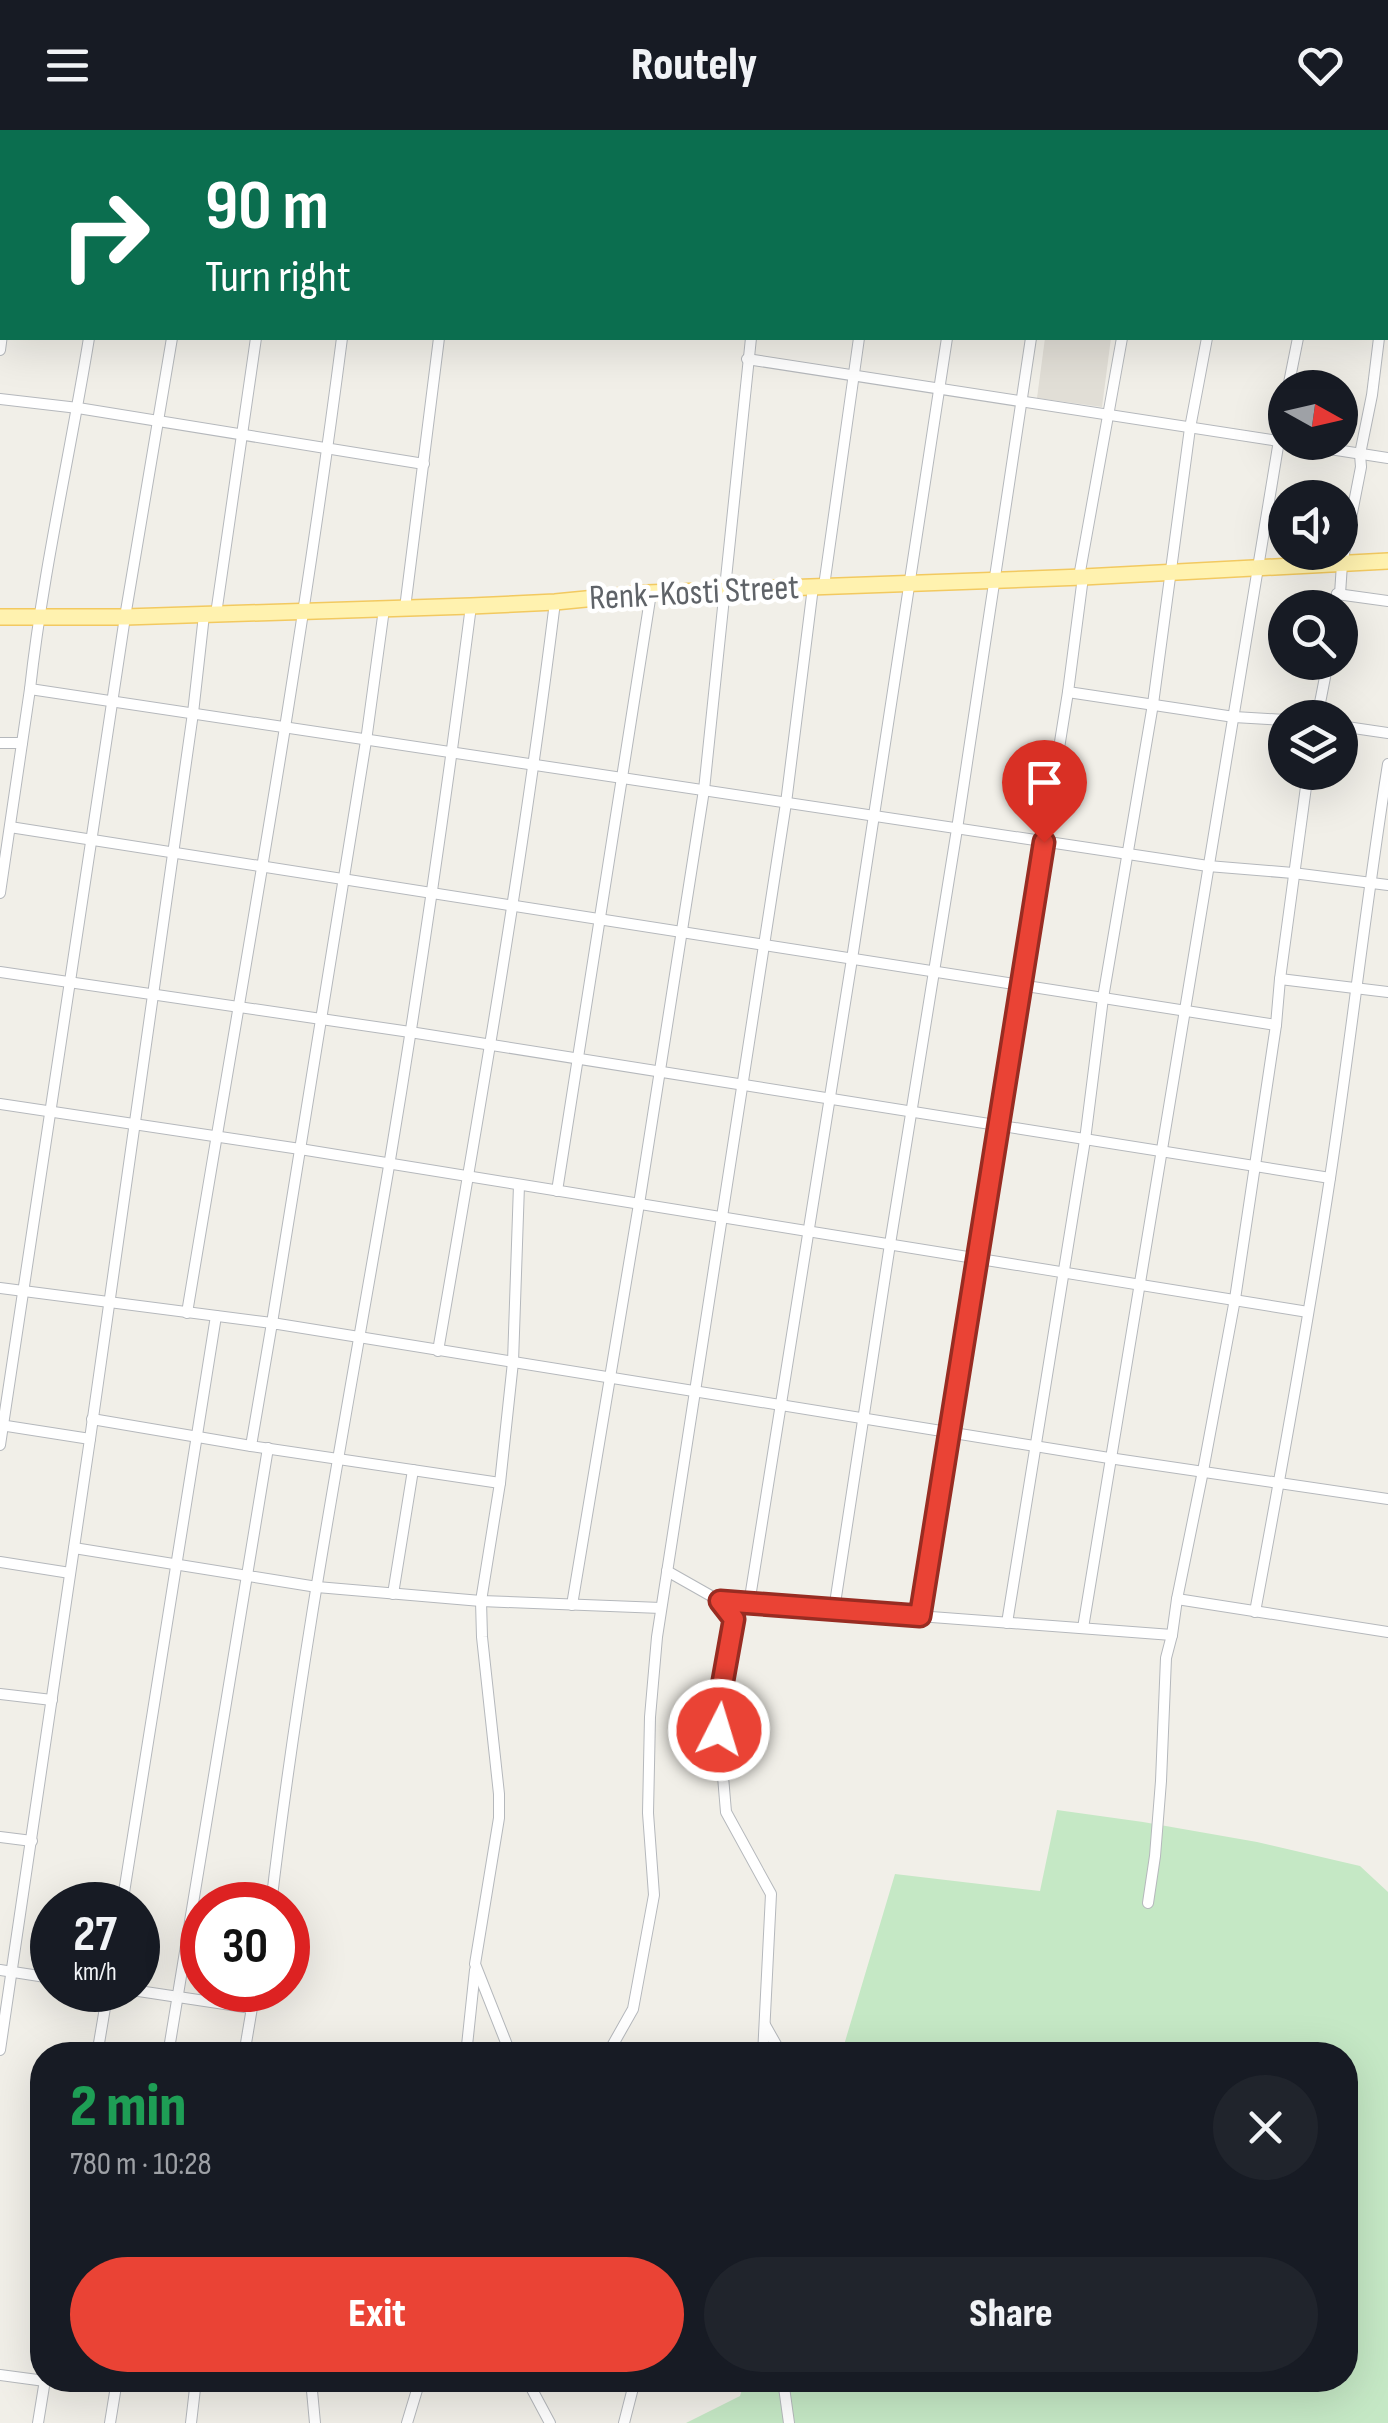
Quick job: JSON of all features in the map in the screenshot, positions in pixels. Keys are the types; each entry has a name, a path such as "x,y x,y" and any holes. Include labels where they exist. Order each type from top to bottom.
{"main road":[{"name":"Renk-Kosti Street","path":"1358,563 1388,561"},
{"name":"Renk-Kosti Street","path":"0,618 126,618 472,606 651,593 1268,568"}],"street":[{"path":"0,893 38,617 89,340"},
{"path":"0,1444 172,340"},
{"path":"0,2050 6,1971 32,1841 192,713 256,340"},
{"path":"188,1313 284,728 342,340"},
{"path":"405,608 439,340"},
{"path":"572,1604 640,1204 704,790 751,340"},
{"path":"615,2042 633,2009 654,1895 648,1814 650,1717 661,1608 858,340"},
{"path":"749,1604 947,340"},
{"path":"834,1610 1031,340"},
{"path":"920,1616 1068,692 1081,577 1122,340"},
{"path":"1007,1623 1207,340"},
{"path":"1292,370 1298,340"},
{"path":"1358,481 1378,340"},
{"path":"747,359 1268,440"},
{"path":"0,398 424,464"},
{"path":"1360,454 1388,458"},
{"path":"1082,1628 1258,568 1279,460"},
{"path":"557,1191 651,593"},
{"path":"1358,597 1388,602"},
{"path":"438,1351 514,906 556,602"},
{"path":"273,1882 317,1587 410,1032 472,606"},
{"path":"251,1446 384,609"},
{"path":"30,689 1208,866 1388,886"},
{"path":"1068,692 1268,719"},
{"path":"1358,728 1388,732"},
{"path":"0,743 22,744"},
{"path":"1255,1612 1330,1178 1388,764"},
{"path":"1148,1903 1161,1780 1166,1658 1235,1299 1276,1025 1305,790"},
{"path":"10,827 1276,1025"},
{"path":"0,972 410,1032 1330,1178"},
{"path":"1280,979 1388,992"},
{"path":"0,1104 1308,1312"},
{"path":"467,2042 475,1964 499,1818 481,1602 500,1483 512,1362 518,1185"},
{"path":"0,1288 272,1323 1388,1499"},
{"path":"126,1882 216,1316"},
{"path":"92,1420 500,1483"},
{"path":"1,1425 90,1438"},
{"path":"170,2042 268,1448"},
{"path":"393,1594 414,1470"},
{"path":"74,1548 317,1587 481,1602 661,1608"},
{"path":"0,1562 70,1572"},
{"path":"667,1571 720,1601 734,1619 719,1730 726,1812 772,1894 763,2042"},
{"path":"1176,1600 1388,1632"},
{"path":"720,1601 1172,1636"},
{"path":"0,1694 52,1700"},
{"path":"0,1837 32,1841"},
{"path":"475,1964 506,2042"},
{"path":"160,1994 180,1997"},
{"path":"100,2042 105,2012"},
{"path":"246,2042 250,2012"},
{"path":"764,2024 774,2042"},
{"path":"0,2376 30,2379"},
{"path":"38,2423 43,2392"},
{"path":"110,2423 115,2392"},
{"path":"191,2423 195,2392"},
{"path":"312,2392 315,2423"},
{"path":"407,2423 416,2392"},
{"path":"533,2392 550,2423"},
{"path":"624,2423 631,2392"},
{"path":"785,2392 789,2423"}],"shaded area":[{"path":"1045,340 1111,340 1102,407 1037,398"}],"green space":[{"path":"1057,1810 1257,1842 1360,1866 1388,1892 1388,2423 686,2423 741,2392 1358,2392 1358,2042 845,2042 895,1874 1040,1891"}],"route":[{"path":"719,1730 734,1619 720,1601 920,1616 1044,842"}]}
